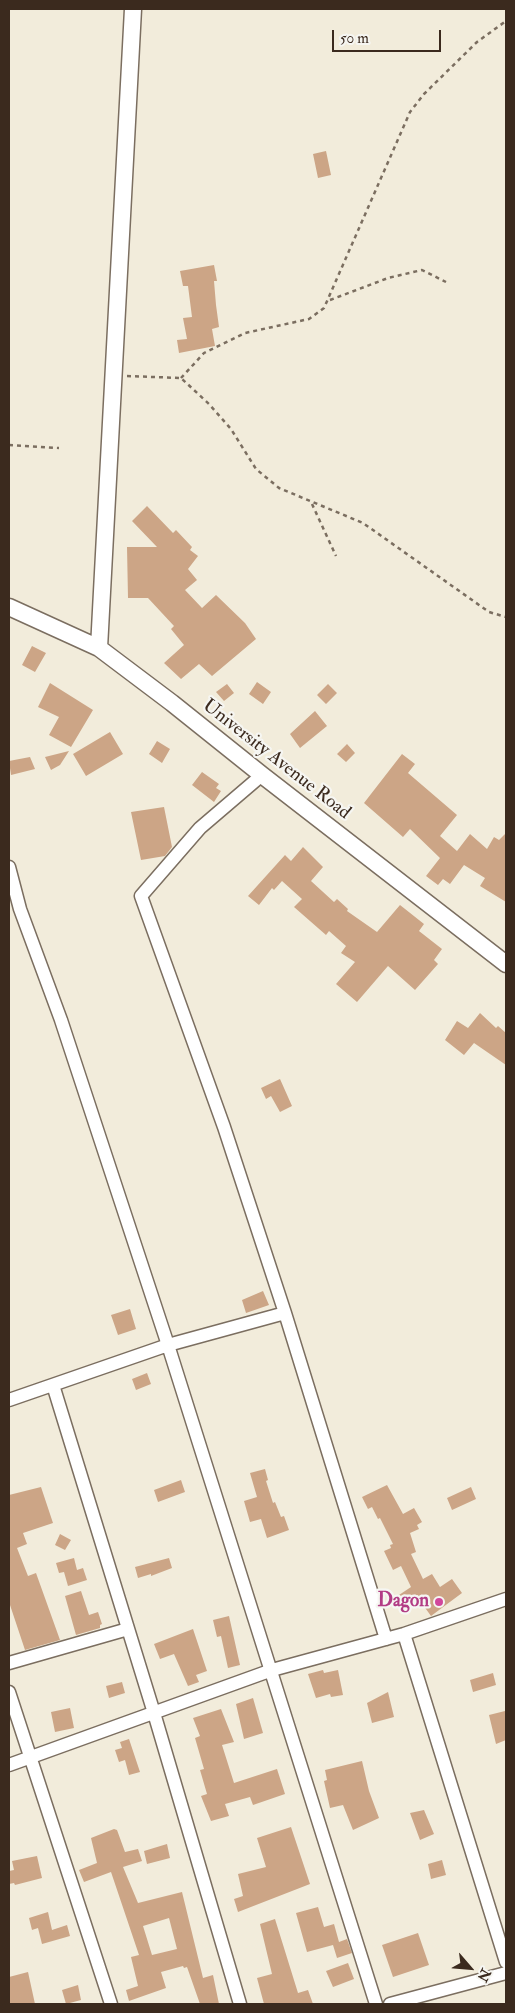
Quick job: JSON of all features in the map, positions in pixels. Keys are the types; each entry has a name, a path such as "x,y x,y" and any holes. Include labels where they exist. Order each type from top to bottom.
{"street":[{"path":"99,648 133,9"},
{"name":"University Avenue Road","path":"9,607 99,648 506,964"},
{"path":"262,775 200,828 141,896 224,1127 285,1313 386,1639"},
{"path":"9,866 14,911 61,1020 168,1345 376,2004"},
{"path":"9,1400 168,1345 285,1313"},
{"path":"53,1385 154,1713 240,2004"},
{"path":"9,1765 272,1670 404,1634 506,1598"},
{"path":"9,1663 128,1629"},
{"path":"404,1634 506,1962"},
{"path":"9,1692 111,2004"},
{"path":"390,2004 506,1973"}],"path":[{"path":"181,378 204,353 246,333 309,319 324,308 410,112 424,94 477,42 506,21"},
{"path":"328,301 388,278 422,270 446,282"},
{"path":"113,378 133,375 181,378 209,404 231,429 256,469 280,488 363,523 489,612 506,617"},
{"path":"9,445 59,448"},
{"path":"311,502 336,556"}],"building":[{"path":"326,151 331,175 318,178 313,154"},
{"path":"214,265 217,281 214,281 219,327 212,329 215,346 179,353 177,340 187,339 183,318 192,317 188,286 183,286 180,271"},
{"path":"147,506 173,533 176,530 192,547 190,550 198,556 188,569 197,580 185,590 202,608 216,595 245,623 256,639 212,676 199,664 181,679 164,663 184,645 171,629 174,626 148,598 128,598 127,547 157,547 132,521"},
{"path":"32,646 46,653 35,672 22,665"},
{"path":"257,682 271,692 263,704 249,694"},
{"path":"50,683 93,710 71,747 49,735 59,717 38,707"},
{"path":"227,684 234,693 224,701 216,692"},
{"path":"328,684 337,693 326,704 317,695"},
{"path":"315,711 327,726 300,748 290,734"},
{"path":"110,732 123,754 86,776 73,754"},
{"path":"157,741 170,749 162,763 149,754"},
{"path":"347,744 355,753 346,762 337,754"},
{"path":"69,751 60,765 51,770 45,757"},
{"path":"402,754 415,764 408,773 457,815 440,836 457,851 470,834 487,849 494,837 499,840 506,833 506,902 480,886 485,878 464,865 450,884 443,879 438,885 426,876 440,858 410,829 403,837 364,803"},
{"path":"30,757 35,769 11,775 9,761"},
{"path":"202,772 219,784 216,788 221,791 214,802 192,785"},
{"path":"164,807 172,847 165,856 141,860 131,812"},
{"path":"303,847 323,867 311,881 334,902 337,899 348,909 347,911 377,932 400,905 424,924 419,931 442,949 434,960 438,964 415,990 388,966 357,1002 336,984 355,962 341,953 346,946 329,931 326,935 294,907 302,899 282,881 274,890 272,888 259,905 248,896 285,855 291,861"},
{"path":"480,1013 496,1028 498,1026 506,1033 506,1065 474,1043 464,1055 445,1040 457,1021 468,1028"},
{"path":"280,1079 292,1106 280,1112 271,1096 266,1099 261,1088"},
{"path":"263,1291 269,1305 246,1313 242,1300"},
{"path":"130,1309 136,1329 118,1335 111,1315"},
{"path":"147,1373 151,1384 136,1390 132,1379"},
{"path":"265,1469 268,1480 266,1481 273,1503 275,1502 281,1517 284,1516 289,1530 267,1538 261,1519 250,1522 244,1501 257,1497 250,1473"},
{"path":"181,1480 185,1492 158,1502 154,1490"},
{"path":"387,1485 403,1514 414,1508 422,1522 417,1525 419,1529 410,1533 416,1552 411,1554 423,1579 432,1574 440,1587 452,1579 462,1593 431,1616 418,1598 406,1605 399,1595 411,1587 401,1566 393,1570 384,1551 391,1548 390,1545 393,1544 380,1518 378,1519 372,1507 368,1509 362,1497"},
{"path":"41,1487 53,1523 23,1533 27,1544 17,1548 28,1576 36,1573 60,1640 25,1650 9,1602 9,1495"},
{"path":"471,1487 476,1499 452,1510 447,1498"},
{"path":"60,1534 71,1540 65,1550 55,1545"},
{"path":"74,1558 77,1570 83,1568 87,1580 68,1586 64,1572 59,1573 56,1563"},
{"path":"169,1558 172,1568 151,1576 151,1574 138,1578 135,1567"},
{"path":"81,1591 89,1615 98,1612 102,1624 100,1628 76,1635 65,1596"},
{"path":"229,1616 240,1665 228,1668 221,1636 217,1637 213,1620"},
{"path":"193,1629 207,1671 196,1675 199,1682 188,1686 174,1654 160,1659 154,1644"},
{"path":"323,1670 324,1673 338,1670 343,1695 331,1697 330,1694 316,1698 308,1674"},
{"path":"493,1673 496,1685 473,1692 470,1680"},
{"path":"122,1682 125,1693 109,1698 106,1686"},
{"path":"388,1692 394,1717 372,1723 367,1703"},
{"path":"253,1698 263,1733 244,1739 236,1704"},
{"path":"70,1708 74,1728 55,1732 51,1712"},
{"path":"221,1709 234,1742 222,1745 234,1783 277,1769 285,1794 253,1805 250,1797 225,1804 229,1816 211,1821 201,1796 207,1794 200,1770 204,1769 195,1738 200,1736 193,1718"},
{"path":"505,1711 506,1740 496,1744 489,1715"},
{"path":"129,1739 140,1772 129,1775 125,1760 119,1762 115,1750 122,1748 120,1742"},
{"path":"362,1761 369,1791 379,1818 353,1830 343,1805 330,1808 324,1781 327,1780 325,1770"},
{"path":"424,1810 434,1834 420,1840 410,1813"},
{"path":"291,1827 310,1884 238,1912 234,1899 243,1896 238,1874 266,1867 257,1838"},
{"path":"114,1829 117,1830 125,1852 138,1849 142,1861 123,1867 138,1903 182,1892 203,1978 213,1975 219,2004 200,2004 187,1967 184,1968 183,1966 161,1972 166,1988 129,2001 126,1990 138,1986 131,1957 139,1955 111,1872 84,1882 79,1870 97,1863 91,1838","holes":["169,1918 177,1949 152,1955 143,1926"]},
{"path":"167,1844 170,1858 147,1864 144,1851"},
{"path":"37,1856 42,1878 15,1885 14,1883 9,1884 9,1871 14,1870 12,1861"},
{"path":"442,1860 446,1875 431,1879 428,1864"},
{"path":"318,1907 324,1927 334,1924 339,1942 347,1939 352,1953 337,1958 333,1945 307,1952 296,1913"},
{"path":"48,1912 52,1930 67,1925 70,1936 42,1944 38,1928 32,1930 29,1918"},
{"path":"275,1919 298,1993 308,1990 313,2004 264,2004 257,1978 272,1974 260,1924"},
{"path":"418,1933 429,1965 393,1977 382,1945"},
{"path":"348,1963 354,1979 333,1987 326,1971"},
{"path":"28,1972 35,2004 9,2004 9,1977"},
{"path":"78,1985 81,2000 66,2004 62,1990"}],"place":[{"name":"Dagon","path":"439,1602"}]}
